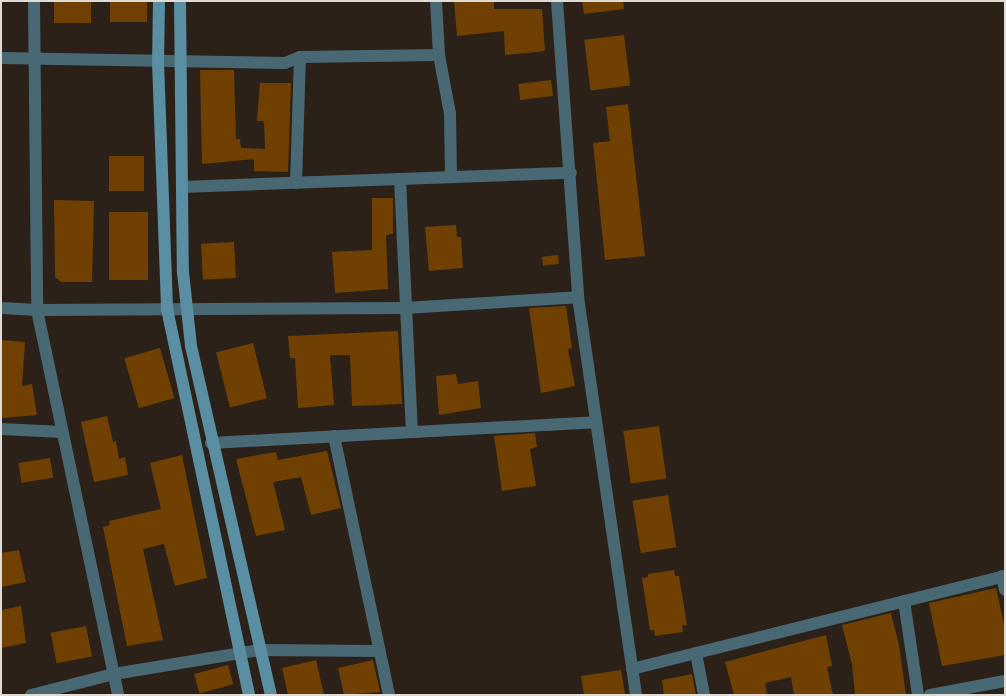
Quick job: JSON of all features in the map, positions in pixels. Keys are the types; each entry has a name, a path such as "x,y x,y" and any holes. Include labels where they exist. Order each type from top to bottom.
{"street":[{"path":"34,1 37,310 62,432 77,488 118,695"},
{"path":"159,1 158,62 167,309 249,695"},
{"path":"180,1 183,272 191,346 211,443 271,695"},
{"path":"436,1 439,55 450,114 451,177"},
{"path":"557,1 571,173 578,297 636,695"},
{"path":"1,58 285,63 300,57 439,55"},
{"path":"296,183 300,57"},
{"path":"182,187 571,173"},
{"path":"400,179 412,431"},
{"path":"1,308 37,310 405,308 578,297"},
{"path":"211,443 595,422"},
{"path":"1,429 62,432"},
{"path":"334,436 389,695"},
{"path":"632,669 1004,576 1005,590"},
{"path":"904,601 918,695"},
{"path":"31,695 114,674 259,650 379,651"},
{"path":"696,653 704,695"},
{"path":"930,695 1005,681"}],"building":[{"path":"54,1 91,1 91,23 54,23"},
{"path":"110,1 147,1 147,22 110,22"},
{"path":"454,1 494,1 494,9 542,9 545,51 505,55 504,31 457,36"},
{"path":"582,1 623,1 624,9 584,14"},
{"path":"624,35 630,86 591,90 584,40"},
{"path":"200,70 234,70 236,139 240,139 241,148 265,149 264,121 257,121 260,83 291,83 288,172 254,171 254,159 202,164"},
{"path":"551,80 553,96 520,100 518,84"},
{"path":"628,104 645,256 605,260 593,143 610,141 606,107"},
{"path":"109,156 144,156 144,191 109,191"},
{"path":"372,198 393,198 393,234 386,235 388,289 335,293 332,252 372,250"},
{"path":"54,200 94,201 92,282 61,282 55,277"},
{"path":"109,212 148,212 148,280 109,280"},
{"path":"456,225 457,237 461,237 463,268 429,271 425,227"},
{"path":"234,242 236,278 203,280 201,244"},
{"path":"558,255 559,264 543,266 542,257"},
{"path":"566,306 572,348 568,349 575,386 541,393 529,308"},
{"path":"398,331 402,404 352,406 350,355 330,355 334,405 298,408 295,358 290,358 288,336"},
{"path":"1,340 25,342 22,386 32,384 37,415 1,418"},
{"path":"253,343 267,398 230,407 216,352"},
{"path":"160,348 174,398 139,408 124,358"},
{"path":"456,374 458,384 478,381 481,408 439,415 436,376"},
{"path":"107,416 113,442 116,441 119,459 125,457 128,475 94,482 81,422"},
{"path":"659,426 666,478 631,483 623,431"},
{"path":"535,433 537,447 530,449 536,486 502,491 494,436"},
{"path":"327,451 341,508 311,515 301,477 273,482 285,530 256,536 236,459 276,452 278,460"},
{"path":"182,455 207,578 175,586 164,544 143,549 163,640 127,646 103,527 110,525 109,521 161,509 150,463"},
{"path":"50,458 53,478 22,483 18,463"},
{"path":"668,495 676,547 641,553 632,501"},
{"path":"19,550 26,582 1,587 1,553"},
{"path":"674,570 675,576 679,576 687,625 682,625 683,632 655,636 654,630 650,630 642,578 648,577 648,574"},
{"path":"996,588 1005,629 1005,655 942,666 929,603"},
{"path":"21,606 26,643 1,648 1,610"},
{"path":"891,613 899,645 906,695 855,695 852,664 842,625"},
{"path":"86,626 92,656 57,663 51,633"},
{"path":"826,635 832,666 827,667 833,695 794,695 791,677 765,683 767,695 734,695 725,662"},
{"path":"316,660 324,695 288,695 282,668"},
{"path":"373,660 380,692 344,695 338,668"},
{"path":"228,665 233,684 199,693 194,674"},
{"path":"621,670 625,695 584,695 581,676"},
{"path":"692,674 696,695 664,695 662,680"}]}
